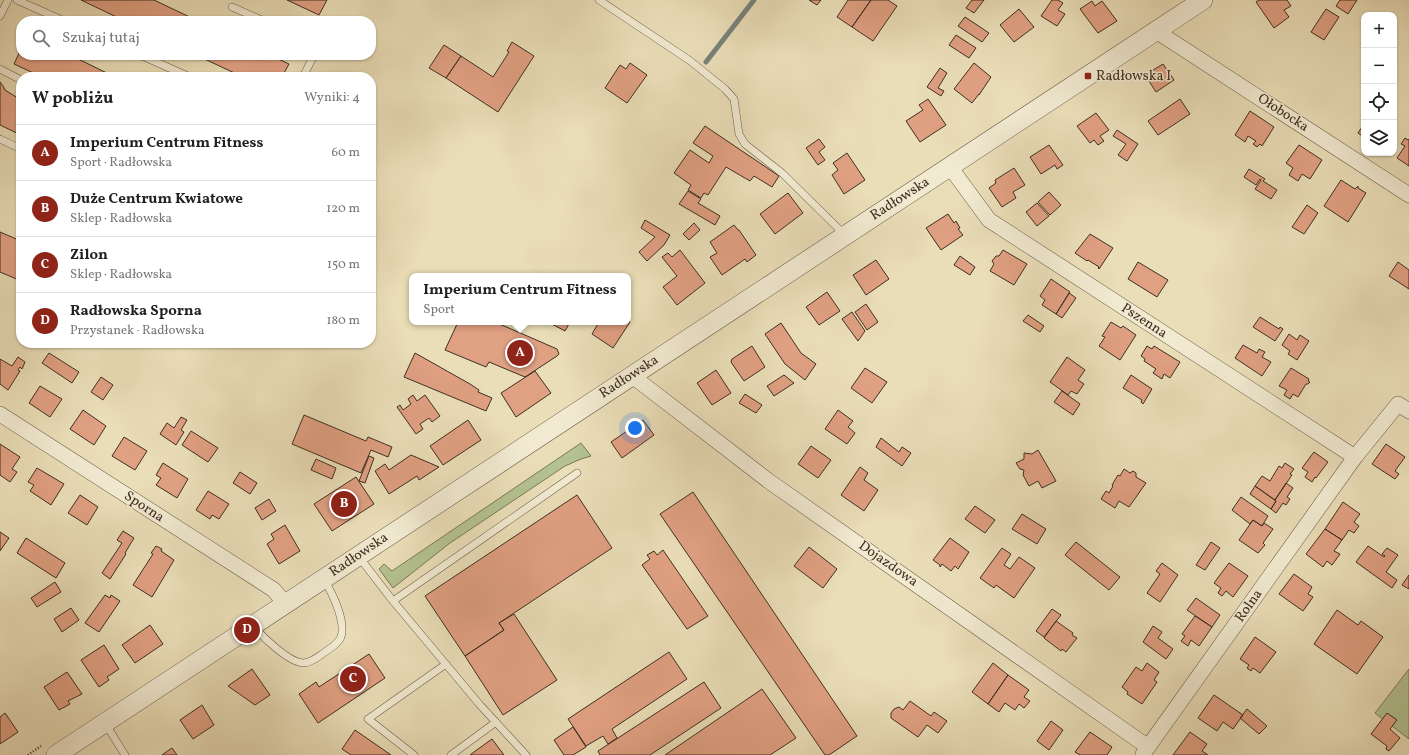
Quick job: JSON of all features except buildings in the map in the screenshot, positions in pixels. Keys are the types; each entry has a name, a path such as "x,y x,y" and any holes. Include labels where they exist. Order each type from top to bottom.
{"street":[{"name":"Radłowska","path":"56,755 631,375 1204,0"},
{"name":"Ołobocka","path":"1156,31 1409,195"},
{"name":"Pszenna","path":"950,167 988,220 1355,457"},
{"name":"Dojazdowa","path":"631,375 770,482 1146,751"},
{"name":"Rolna","path":"1146,751 1355,457 1398,404 1409,411"},
{"name":"Sporna","path":"0,414 274,590 284,604"}],"lane":[{"path":"0,16 8,0"},
{"path":"17,0 53,16"},
{"path":"599,0 689,60 725,89 734,99 739,134 745,144 782,174 845,235"},
{"path":"232,7 253,16"},
{"path":"151,60 179,72"},
{"path":"306,72 312,60"},
{"path":"0,69 16,77"},
{"path":"0,139 16,147"},
{"path":"393,601 577,473"},
{"path":"358,556 393,601 446,664 526,755"},
{"path":"253,626 273,646 297,661 303,663 313,661 336,644 340,638 342,629 335,600 324,579"},
{"path":"414,755 368,719 446,664"},
{"path":"451,755 496,722"},
{"path":"105,723 126,755"}],"green space":[{"path":"581,443 591,456 565,466 450,543 393,588 379,569 384,564 392,571"},
{"path":"1409,669 1409,739 1375,713"}],"waterway":[{"path":"706,62 754,0"}],"place":[{"name":"Radłowska I","path":"1088,76"},
{"name":"Imperium Centrum Fitness","path":"520,353"},
{"name":"Duże Centrum Kwiatowe","path":"344,504"},
{"name":"Radłowska Sporna","path":"247,630"},
{"name":"Zilon","path":"353,679"}]}
